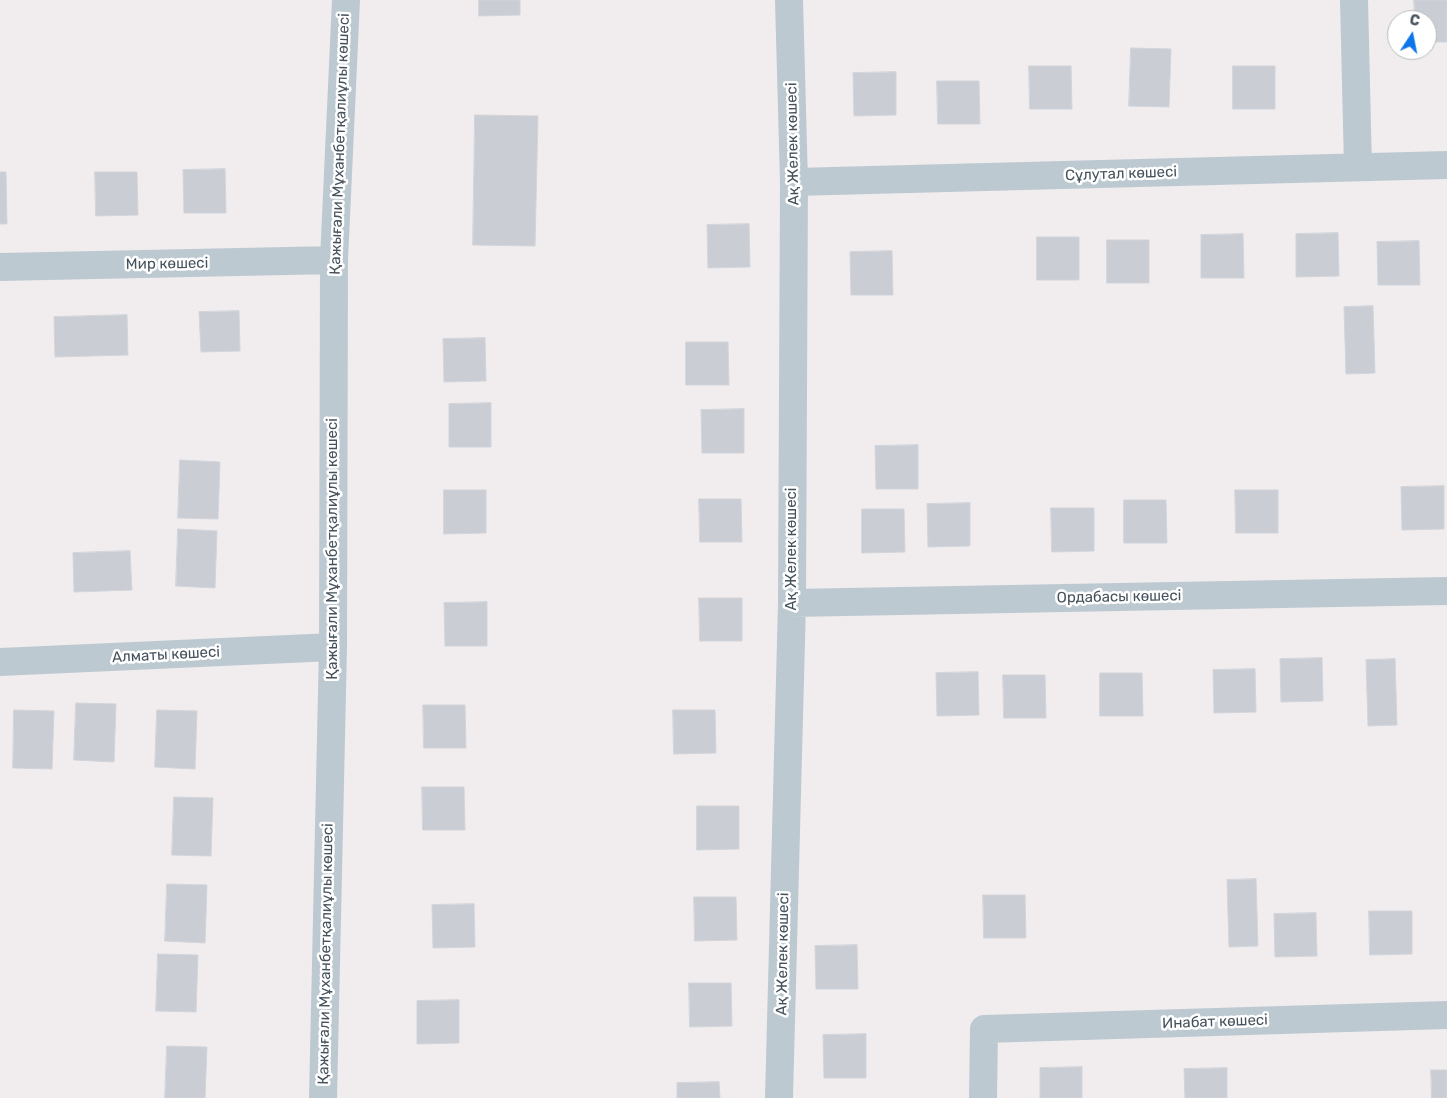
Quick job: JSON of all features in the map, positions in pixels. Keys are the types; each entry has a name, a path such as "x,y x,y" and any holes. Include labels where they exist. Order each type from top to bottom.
{"street":[{"name":"Қажығали Мұханбетқалиұлы көшесі","path":"324,1098 333,647 334,260 346,0"},
{"name":"Ақ Желек көшесі","path":"779,1098 792,603 794,182 789,0"},
{"path":"1354,0 1358,167"},
{"name":"Сұлутал көшесі","path":"794,182 1447,166"},
{"name":"Мир көшесі","path":"0,268 334,260"},
{"name":"Ордабасы көшесі","path":"792,603 1447,591"},
{"name":"Алматы көшесі","path":"0,662 333,647"},
{"name":"Инабат көшесі","path":"983,1098 984,1029 1447,1015"}],"building":[{"path":"479,0 520,0 520,15 479,16"},
{"path":"1414,0 1447,0 1447,42 1437,42 1437,10 1414,10"},
{"path":"1131,48 1171,49 1169,107 1129,106"},
{"path":"1029,66 1071,66 1072,109 1030,109"},
{"path":"1233,66 1275,66 1275,109 1233,109"},
{"path":"896,72 896,115 854,116 853,73"},
{"path":"937,81 979,81 980,124 938,124"},
{"path":"475,115 538,116 535,246 473,245"},
{"path":"225,169 226,213 184,213 183,170"},
{"path":"0,172 6,172 7,224 0,224"},
{"path":"95,172 137,172 138,215 96,216"},
{"path":"749,224 750,267 708,268 707,225"},
{"path":"1338,233 1339,276 1296,277 1296,234"},
{"path":"1243,234 1244,278 1201,278 1201,235"},
{"path":"1037,237 1079,237 1079,280 1037,280"},
{"path":"1107,240 1149,240 1149,283 1107,283"},
{"path":"1419,241 1420,285 1378,285 1377,242"},
{"path":"892,251 893,295 851,295 850,252"},
{"path":"1373,306 1375,373 1346,374 1344,307"},
{"path":"239,311 240,351 201,352 199,312"},
{"path":"127,315 128,355 55,357 54,317"},
{"path":"485,338 486,381 444,382 443,339"},
{"path":"686,342 728,342 729,385 686,385"},
{"path":"491,403 491,447 449,447 449,404"},
{"path":"744,409 744,453 702,453 701,410"},
{"path":"918,445 918,489 876,489 875,446"},
{"path":"180,460 220,462 218,519 178,518"},
{"path":"1444,486 1444,529 1402,530 1401,487"},
{"path":"444,490 486,490 486,533 444,534"},
{"path":"1235,490 1278,490 1278,533 1236,533"},
{"path":"699,499 741,499 742,542 700,542"},
{"path":"1124,500 1166,500 1167,543 1124,543"},
{"path":"970,503 970,546 928,547 927,504"},
{"path":"1051,508 1094,508 1094,551 1052,552"},
{"path":"862,509 904,509 905,552 862,553"},
{"path":"178,529 217,531 215,588 176,586"},
{"path":"130,551 132,590 74,592 73,553"},
{"path":"699,598 742,598 742,641 700,641"},
{"path":"487,602 487,646 445,646 444,603"},
{"path":"1322,658 1323,701 1281,702 1280,659"},
{"path":"1395,659 1397,725 1368,726 1366,660"},
{"path":"1255,669 1256,712 1214,713 1213,670"},
{"path":"978,672 979,715 937,716 936,673"},
{"path":"1100,673 1142,673 1143,716 1100,716"},
{"path":"1003,675 1045,675 1046,718 1004,718"},
{"path":"76,703 116,704 114,762 74,760"},
{"path":"423,705 465,705 466,748 424,748"},
{"path":"14,710 54,711 52,769 13,768"},
{"path":"157,710 197,711 195,769 155,767"},
{"path":"673,710 715,710 716,753 674,754"},
{"path":"422,787 464,787 465,830 423,830"},
{"path":"174,797 213,798 211,856 172,855"},
{"path":"697,806 739,806 739,849 697,850"},
{"path":"1256,879 1258,946 1229,947 1227,880"},
{"path":"167,884 207,885 205,943 165,941"},
{"path":"983,895 1025,895 1026,938 984,938"},
{"path":"694,897 736,897 737,940 695,941"},
{"path":"474,904 475,947 433,948 432,905"},
{"path":"1369,911 1412,911 1412,954 1370,955"},
{"path":"1316,913 1317,956 1275,957 1274,914"},
{"path":"857,945 858,989 816,989 815,946"},
{"path":"158,954 198,955 196,1012 156,1011"},
{"path":"689,983 731,983 732,1026 690,1027"},
{"path":"459,1000 459,1043 417,1044 417,1001"},
{"path":"866,1034 866,1078 824,1078 823,1035"},
{"path":"167,1046 207,1047 205,1098 165,1098"},
{"path":"1082,1067 1082,1098 1040,1098 1040,1068"},
{"path":"1227,1068 1227,1098 1185,1098 1184,1069"},
{"path":"1431,1070 1447,1070 1447,1098 1432,1098"},
{"path":"719,1082 720,1098 677,1098 677,1083"}]}
